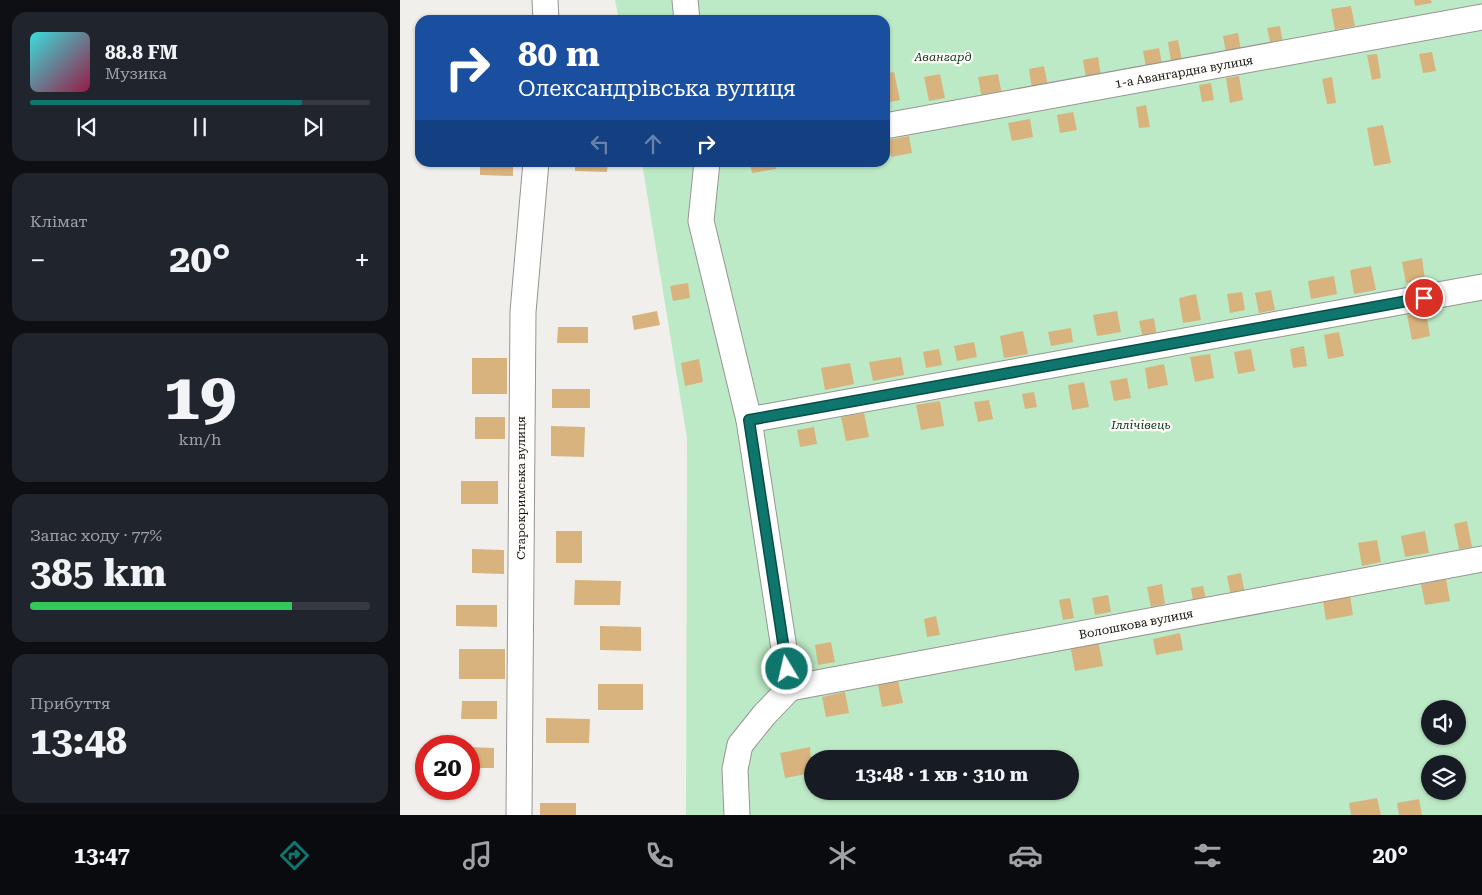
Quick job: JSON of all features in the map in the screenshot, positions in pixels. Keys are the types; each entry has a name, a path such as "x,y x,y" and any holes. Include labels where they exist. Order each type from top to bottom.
{"street":[{"path":"545,0 546,15"},
{"path":"684,0 687,15"},
{"name":"1-а Авангардна вулиця","path":"890,125 1482,17"},
{"name":"Старокримська вулиця","path":"519,815 523,312 536,167"},
{"path":"706,167 701,221 749,420 790,688 764,715 740,745 735,769 736,815"},
{"path":"749,420 1482,287"},
{"name":"Волошкова вулиця","path":"790,688 1482,559"}],"green space":[{"name":"Іллічівець","path":"615,0 1482,0 1482,815 686,815 687,438 643,167 890,167 890,15 618,15"}],"building":[{"path":"1414,0 1431,0 1432,3 1415,6"},
{"path":"1351,6 1355,26 1335,30 1331,9"},
{"path":"1280,26 1283,44 1271,46 1267,28"},
{"path":"1238,33 1241,50 1226,53 1223,36"},
{"path":"1178,40 1183,65 1172,67 1168,42"},
{"path":"1159,48 1162,64 1146,67 1143,51"},
{"path":"1432,52 1436,71 1423,73 1419,54"},
{"path":"1377,54 1381,78 1372,80 1367,55"},
{"path":"1098,57 1101,76 1086,79 1083,60"},
{"path":"1044,66 1048,86 1032,89 1029,69"},
{"path":"894,72 900,100 890,102 890,73"},
{"path":"940,74 945,98 929,101 924,77"},
{"path":"998,74 1002,95 982,99 978,77"},
{"path":"1239,76 1243,100 1230,103 1226,78"},
{"path":"1332,77 1336,103 1327,104 1322,79"},
{"path":"1211,83 1214,100 1202,102 1199,85"},
{"path":"1146,105 1150,127 1139,128 1136,107"},
{"path":"1073,112 1077,130 1060,133 1057,115"},
{"path":"1030,119 1033,137 1012,141 1008,123"},
{"path":"1383,125 1391,163 1374,166 1367,128"},
{"path":"909,136 912,153 891,157 890,140"},
{"path":"480,167 513,167 513,176 480,175"},
{"path":"575,167 608,167 607,172 575,171"},
{"path":"751,167 776,167 776,169 752,173"},
{"path":"1422,258 1425,280 1406,283 1402,262"},
{"path":"1371,266 1376,290 1354,294 1350,270"},
{"path":"1334,276 1337,294 1311,299 1308,281"},
{"path":"688,283 690,298 673,301 670,286"},
{"path":"1271,290 1275,310 1259,313 1255,293"},
{"path":"1242,292 1245,310 1230,313 1227,294"},
{"path":"1196,294 1201,320 1183,323 1179,298"},
{"path":"657,311 660,325 634,330 632,316"},
{"path":"1117,311 1121,332 1097,336 1093,315"},
{"path":"1426,312 1430,336 1412,340 1407,315"},
{"path":"1154,318 1157,337 1143,339 1139,321"},
{"path":"558,327 588,327 588,343 557,343"},
{"path":"1071,328 1073,342 1051,346 1048,332"},
{"path":"1023,331 1028,354 1004,358 1000,336"},
{"path":"1339,332 1344,356 1328,359 1324,335"},
{"path":"974,342 977,357 957,361 954,346"},
{"path":"1304,346 1307,366 1293,368 1290,349"},
{"path":"939,349 942,365 926,368 923,352"},
{"path":"1251,349 1255,371 1238,374 1234,352"},
{"path":"1210,354 1214,378 1195,382 1190,357"},
{"path":"901,357 904,375 873,381 869,362"},
{"path":"472,358 507,358 507,394 472,394"},
{"path":"699,359 703,382 685,386 681,363"},
{"path":"850,363 854,384 825,390 821,368"},
{"path":"1164,364 1168,385 1148,389 1145,368"},
{"path":"1127,378 1131,398 1114,401 1110,381"},
{"path":"1084,382 1089,407 1072,410 1068,385"},
{"path":"552,389 590,389 590,408 552,408"},
{"path":"1034,392 1037,407 1025,409 1022,394"},
{"path":"989,400 993,419 978,422 974,402"},
{"path":"940,401 944,426 921,430 916,405"},
{"path":"864,413 869,437 846,441 841,417"},
{"path":"475,417 505,417 505,439 475,439"},
{"path":"551,426 585,427 584,457 551,456"},
{"path":"814,427 817,444 800,447 797,430"},
{"path":"461,481 498,481 498,504 461,504"},
{"path":"1467,521 1472,547 1459,549 1454,524"},
{"path":"556,531 582,531 582,563 556,563"},
{"path":"1425,531 1429,553 1405,557 1401,536"},
{"path":"1377,540 1381,562 1362,566 1358,543"},
{"path":"472,549 504,550 504,574 472,573"},
{"path":"1241,573 1245,594 1231,597 1227,576"},
{"path":"1446,579 1450,601 1425,605 1421,584"},
{"path":"575,580 621,581 620,605 574,605"},
{"path":"1162,584 1165,604 1151,607 1147,587"},
{"path":"1203,586 1206,599 1193,601 1191,588"},
{"path":"1108,595 1111,612 1095,615 1092,598"},
{"path":"1350,596 1353,615 1326,620 1323,601"},
{"path":"1070,598 1074,618 1063,620 1059,600"},
{"path":"456,605 497,605 497,627 456,626"},
{"path":"936,616 940,635 927,637 924,619"},
{"path":"600,626 641,627 641,651 600,650"},
{"path":"1180,633 1183,650 1156,655 1153,639"},
{"path":"1098,640 1103,666 1075,671 1070,645"},
{"path":"831,642 835,662 818,665 815,645"},
{"path":"459,649 505,649 505,679 459,679"},
{"path":"898,681 903,703 882,707 878,685"},
{"path":"598,684 643,684 643,710 598,710"},
{"path":"845,692 849,713 826,717 822,697"},
{"path":"462,701 497,701 497,719 461,719"},
{"path":"546,718 590,719 589,743 546,743"},
{"path":"480,747 494,748 494,768 480,768"},
{"path":"810,747 810,750 804,750 804,774 785,778 780,753"},
{"path":"1377,798 1381,815 1351,815 1349,803"},
{"path":"1419,799 1422,815 1399,815 1397,803"},
{"path":"540,803 576,803 576,815 540,815"}],"route":[{"path":"787,669 749,420 1424,298"}],"park label":[{"name":"Авангард","path":"943,57"}]}
